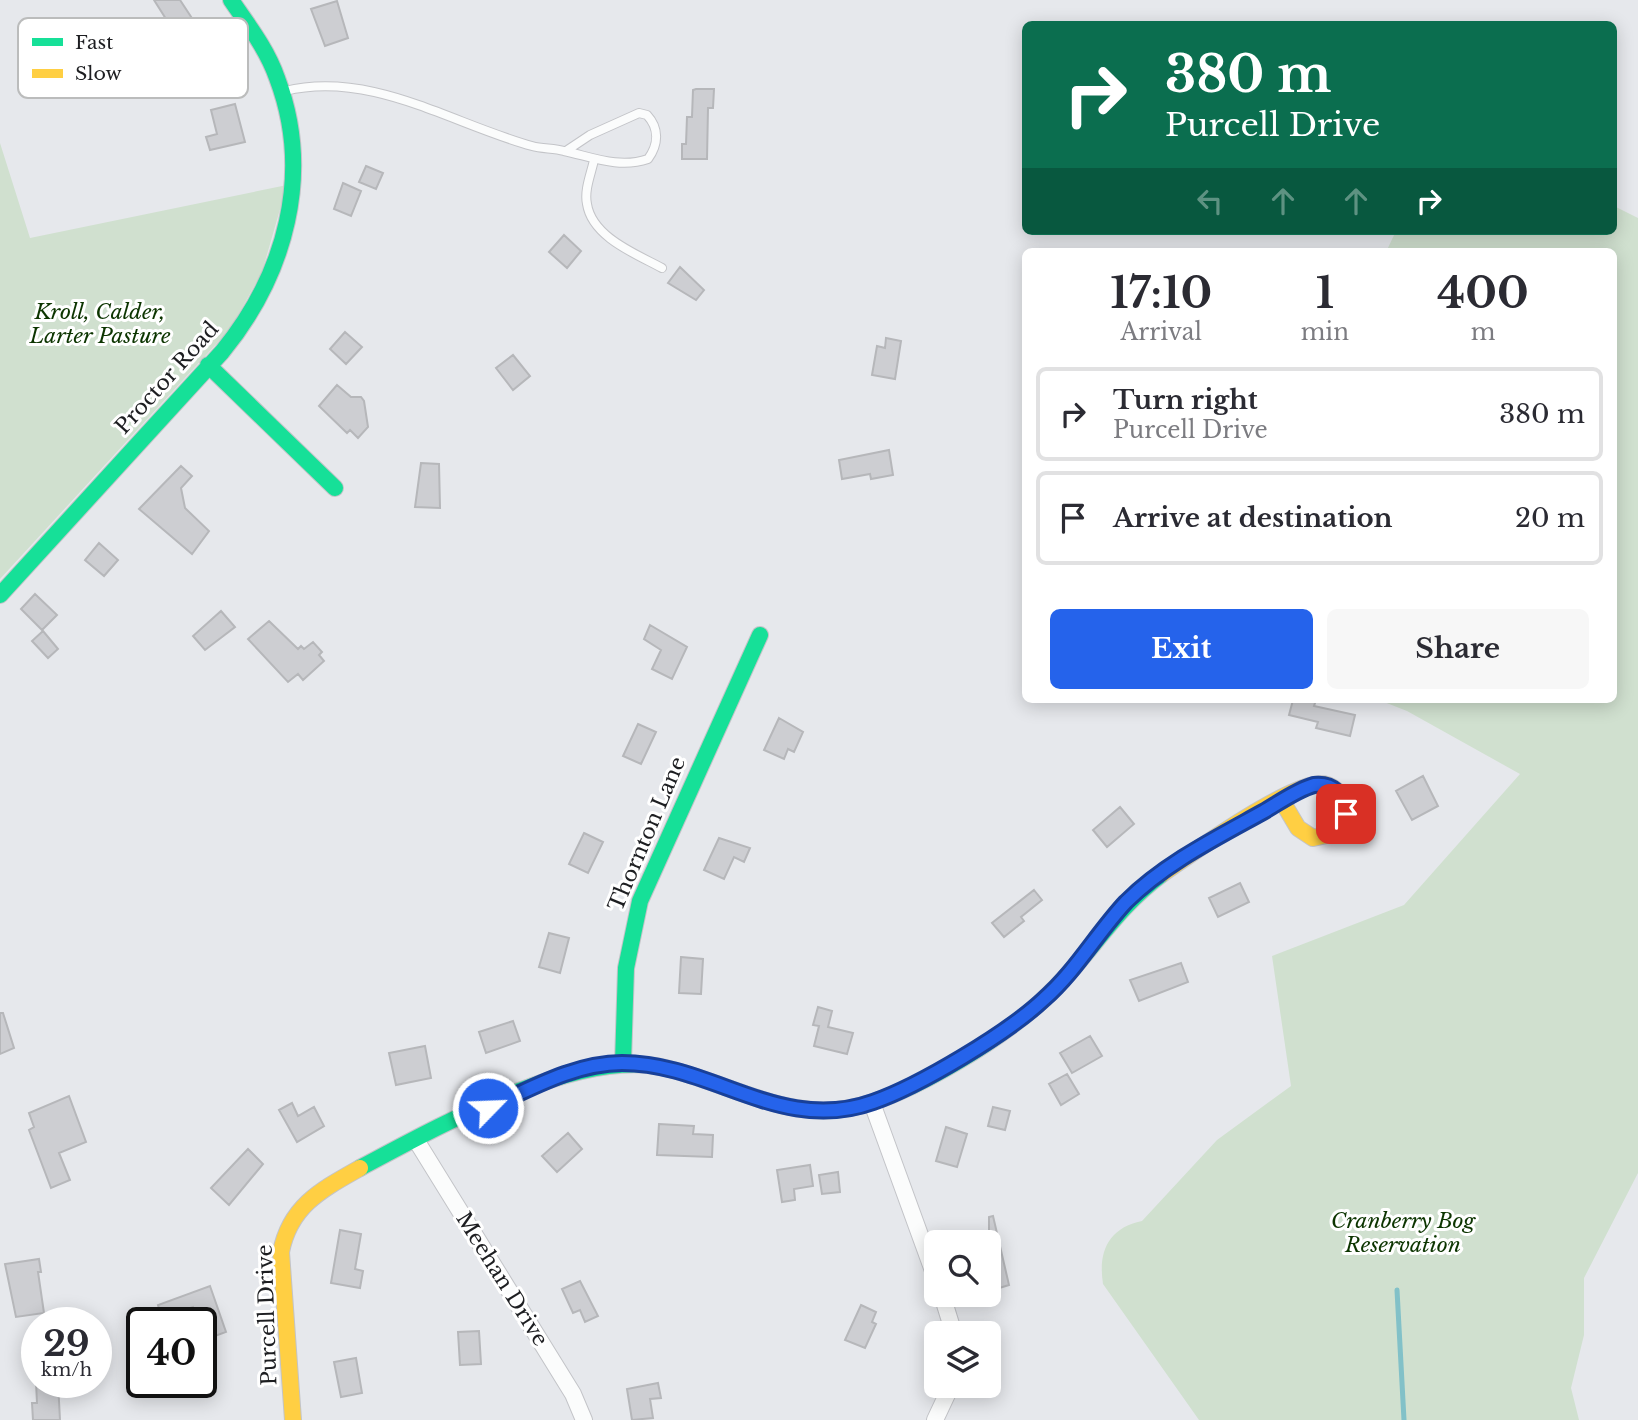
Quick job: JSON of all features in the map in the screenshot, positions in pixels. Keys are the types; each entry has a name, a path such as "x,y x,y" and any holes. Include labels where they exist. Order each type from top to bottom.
{"street":[{"name":"Proctor Road","path":"231,0 243,18"},
{"name":"Proctor Road","path":"0,595 240,330 258,300 288,231 295,154 282,92 258,39 248,25"},
{"path":"208,365 335,488"},
{"name":"Thornton Lane","path":"623,1063 624,971 633,918 648,877 760,635"},
{"name":"Purcell Drive","path":"293,1420 281,1252 285,1231 296,1212 328,1185 416,1140 560,1076 591,1066 623,1063 687,1074 774,1106 798,1111 834,1111 872,1103 911,1084 1027,1013 1057,987 1138,892 1177,863 1282,801"},
{"path":"872,1103 924,1246"},
{"name":"Meehan Drive","path":"416,1140 573,1394 584,1420"},
{"path":"935,1420 945,1398"}],"lane":[{"path":"282,92 309,85 343,87 432,108 533,146 566,151 594,160 637,162 648,159 655,144 654,122 647,115 639,113 590,135 566,151"},
{"path":"594,160 586,203 596,224 620,244 662,268"}],"green space":[{"name":"Kroll, Calder, Larter Pasture","path":"0,143 30,238 287,185 262,272 231,328 0,579"},
{"name":"Cranberry Bog Reservation","path":"1617,208 1638,218 1638,1173 1584,1278 1584,1335 1571,1388 1579,1420 1199,1420 1103,1284 1104,1252 1113,1236 1130,1224 1142,1221 1217,1140 1291,1086 1272,956 1404,905 1520,774 1407,711 1387,703 1617,703 1617,248 1388,248 1394,235 1617,235"}],"building":[{"path":"154,0 180,0 192,18 165,18"},
{"path":"337,1 348,38 325,46 311,9"},
{"path":"714,89 713,108 708,108 707,159 682,159 682,144 686,144 687,117 692,117 693,90"},
{"path":"235,104 245,142 210,150 206,137 217,134 211,110"},
{"path":"366,166 383,173 376,189 359,182"},
{"path":"343,183 361,191 351,216 334,209"},
{"path":"564,235 581,251 567,268 549,252"},
{"path":"680,267 704,290 696,300 668,283"},
{"path":"345,332 362,347 346,364 330,349"},
{"path":"886,338 901,341 895,379 872,375 877,346 885,348"},
{"path":"513,355 530,376 513,390 496,368"},
{"path":"337,385 351,397 361,397 364,401 368,427 358,438 350,430 347,433 319,406"},
{"path":"889,450 893,475 871,479 870,474 842,479 839,460"},
{"path":"421,463 439,464 440,508 415,507"},
{"path":"181,466 192,476 181,488 185,508 209,531 192,554 139,509"},
{"path":"99,543 118,560 104,576 85,560"},
{"path":"35,594 57,615 42,630 21,609"},
{"path":"221,611 235,627 205,650 193,636"},
{"path":"269,621 298,649 301,646 304,649 313,642 322,652 319,655 324,661 303,680 298,674 288,682 248,639"},
{"path":"650,625 687,647 672,679 652,669 661,650 644,639"},
{"path":"43,631 58,649 48,658 32,641"},
{"path":"1292,703 1315,703 1314,706 1355,715 1350,736 1316,728 1318,722 1289,715"},
{"path":"779,718 803,732 794,752 788,749 784,759 764,750"},
{"path":"638,724 656,732 641,764 623,756"},
{"path":"1423,776 1438,806 1412,820 1396,791"},
{"path":"1120,807 1134,824 1107,847 1093,830"},
{"path":"584,833 603,842 588,873 569,864"},
{"path":"719,838 750,848 744,862 734,857 724,879 704,870"},
{"path":"1240,883 1249,902 1218,917 1209,898"},
{"path":"1034,890 1042,900 1021,917 1024,921 1004,937 992,923"},
{"path":"549,933 569,938 560,973 539,967"},
{"path":"681,957 703,959 701,994 679,993"},
{"path":"1181,963 1188,982 1139,1001 1130,980"},
{"path":"818,1007 832,1011 828,1027 853,1033 847,1054 814,1046 819,1026 813,1025"},
{"path":"0,1013 3,1013 14,1048 0,1054"},
{"path":"513,1021 520,1041 486,1053 479,1032"},
{"path":"1090,1036 1102,1056 1072,1073 1060,1053"},
{"path":"425,1046 431,1078 396,1085 389,1053"},
{"path":"1067,1074 1079,1094 1061,1105 1049,1084"},
{"path":"69,1096 86,1142 59,1153 70,1180 51,1188 29,1130 34,1127 29,1113"},
{"path":"292,1103 298,1116 314,1107 324,1126 297,1142 279,1110"},
{"path":"993,1107 1010,1111 1005,1130 988,1126"},
{"path":"659,1124 694,1126 693,1134 713,1135 712,1157 657,1155"},
{"path":"946,1127 967,1134 957,1167 936,1161"},
{"path":"568,1133 582,1149 557,1172 542,1156"},
{"path":"248,1149 263,1164 229,1205 211,1188"},
{"path":"810,1165 813,1186 794,1189 795,1200 782,1202 777,1170"},
{"path":"838,1172 840,1192 822,1194 819,1175"},
{"path":"993,1216 996,1230 989,1230 989,1217"},
{"path":"340,1230 361,1234 355,1269 363,1271 360,1288 331,1283"},
{"path":"1001,1250 1009,1285 1001,1288"},
{"path":"39,1259 41,1272 38,1272 43,1307 21,1307 21,1316 16,1317 5,1264"},
{"path":"580,1281 598,1316 585,1322 580,1310 573,1313 562,1289"},
{"path":"210,1286 226,1332 217,1335 217,1307 158,1305"},
{"path":"861,1305 876,1312 872,1322 876,1324 865,1348 845,1340"},
{"path":"479,1331 481,1364 460,1365 458,1332"},
{"path":"356,1358 362,1393 341,1397 334,1362"},
{"path":"658,1383 661,1398 650,1399 653,1418 632,1420 627,1389"},
{"path":"37,1398 59,1398 60,1420 33,1420 32,1403 37,1403"}],"waterway":[{"path":"1397,1290 1404,1420"}],"traffic: fast":[{"path":"231,0 243,18"},
{"path":"0,595 222,352 263,290 287,221 293,150 288,114 277,78 268,57 248,25"},
{"path":"208,365 335,488"},
{"path":"623,1063 626,968 640,901 760,635"},
{"path":"360,1168 466,1114 548,1080 589,1070 627,1065 661,1067 801,1109 825,1111 874,1102 959,1061 1013,1025 1054,989 1131,901 1162,874"}],"traffic: slow":[{"path":"1162,874 1240,821 1306,787 1321,784 1336,790 1345,807 1342,823 1335,833 1313,838 1298,828 1282,801"},
{"path":"293,1420 281,1252 285,1236 309,1201 360,1168"}],"route":[{"path":"488,1108 560,1076 607,1063 638,1064 687,1074 717,1082 774,1106 798,1111 834,1111 872,1103 911,1084 1003,1031 1027,1013 1057,987 1127,901 1177,863 1226,833 1314,785 1335,790 1343,800 1346,814"}]}
